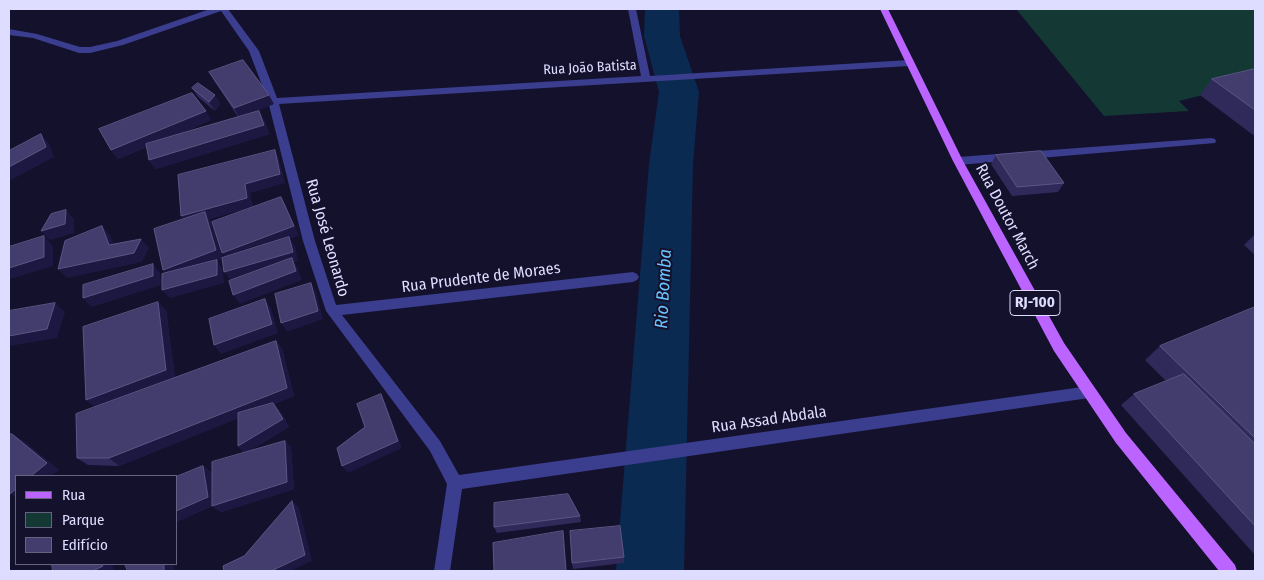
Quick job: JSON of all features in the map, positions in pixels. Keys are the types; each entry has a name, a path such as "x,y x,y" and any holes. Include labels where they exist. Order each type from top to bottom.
{"main road":[{"name":"Rua Doutor March","path":"884,9 958,161 1059,348 1121,438 1230,571"}],"street":[{"path":"9,32 34,36 80,50 90,50 120,43 218,9"},
{"name":"Rua José Leonardo","path":"224,9 254,51 272,101 309,241 332,311 435,446 455,484"},
{"path":"632,9 646,78"},
{"name":"Rua João Batista","path":"272,101 909,63"},
{"path":"958,161 1212,141"},
{"name":"Rua Prudente de Moraes","path":"332,311 634,277"},
{"name":"Rua Assad Abdala","path":"455,484 1089,392"},
{"path":"442,571 455,484"}],"green space":[{"path":"1016,9 1255,9 1255,82 1179,101 1189,111 1104,116"}],"building":[{"path":"243,60 269,95 234,108 209,72"},
{"path":"1255,69 1255,110 1212,79"},
{"path":"198,83 215,95 209,102 192,88"},
{"path":"192,93 206,111 111,150 99,129"},
{"path":"259,111 264,125 149,160 146,144"},
{"path":"41,134 46,147 9,167 9,151"},
{"path":"275,150 280,174 245,184 247,198 181,216 178,175"},
{"path":"1041,151 1064,183 1017,187 996,155"},
{"path":"281,197 294,226 222,253 212,222"},
{"path":"66,210 65,224 41,231 51,214"},
{"path":"205,212 216,250 163,270 154,229"},
{"path":"102,226 109,245 141,239 134,253 58,269 65,241"},
{"path":"44,236 44,257 9,268 9,247"},
{"path":"289,237 293,252 224,272 222,258"},
{"path":"292,258 296,271 233,295 229,281"},
{"path":"217,260 217,275 162,290 162,274"},
{"path":"153,264 153,276 83,298 83,285"},
{"path":"311,283 318,311 281,323 275,294"},
{"path":"265,299 272,324 214,345 209,319"},
{"path":"158,302 166,370 86,400 83,327"},
{"path":"55,303 47,329 9,336 9,311"},
{"path":"1255,307 1255,438 1160,346"},
{"path":"276,341 287,388 109,458 77,458 76,414"},
{"path":"1184,374 1255,444 1255,526 1134,394"},
{"path":"381,394 398,441 342,466 337,448 365,427 357,404"},
{"path":"273,403 283,419 238,446 238,413"},
{"path":"9,434 12,434 47,463 32,475 15,475 15,490 10,494"},
{"path":"285,441 287,482 212,506 212,462"},
{"path":"203,466 208,497 178,510 178,476"},
{"path":"568,494 580,516 494,527 494,503"},
{"path":"292,501 305,555 271,571 224,571 223,566 244,556"},
{"path":"620,526 624,557 572,563 570,531"},
{"path":"563,531 566,571 494,571 493,543"},
{"path":"52,565 103,566 93,571 53,571"},
{"path":"125,565 164,565 164,571 128,571"}],"waterway":[{"name":"Rio Bomba","path":"650,571 671,164 679,92 662,36 662,9"}]}
